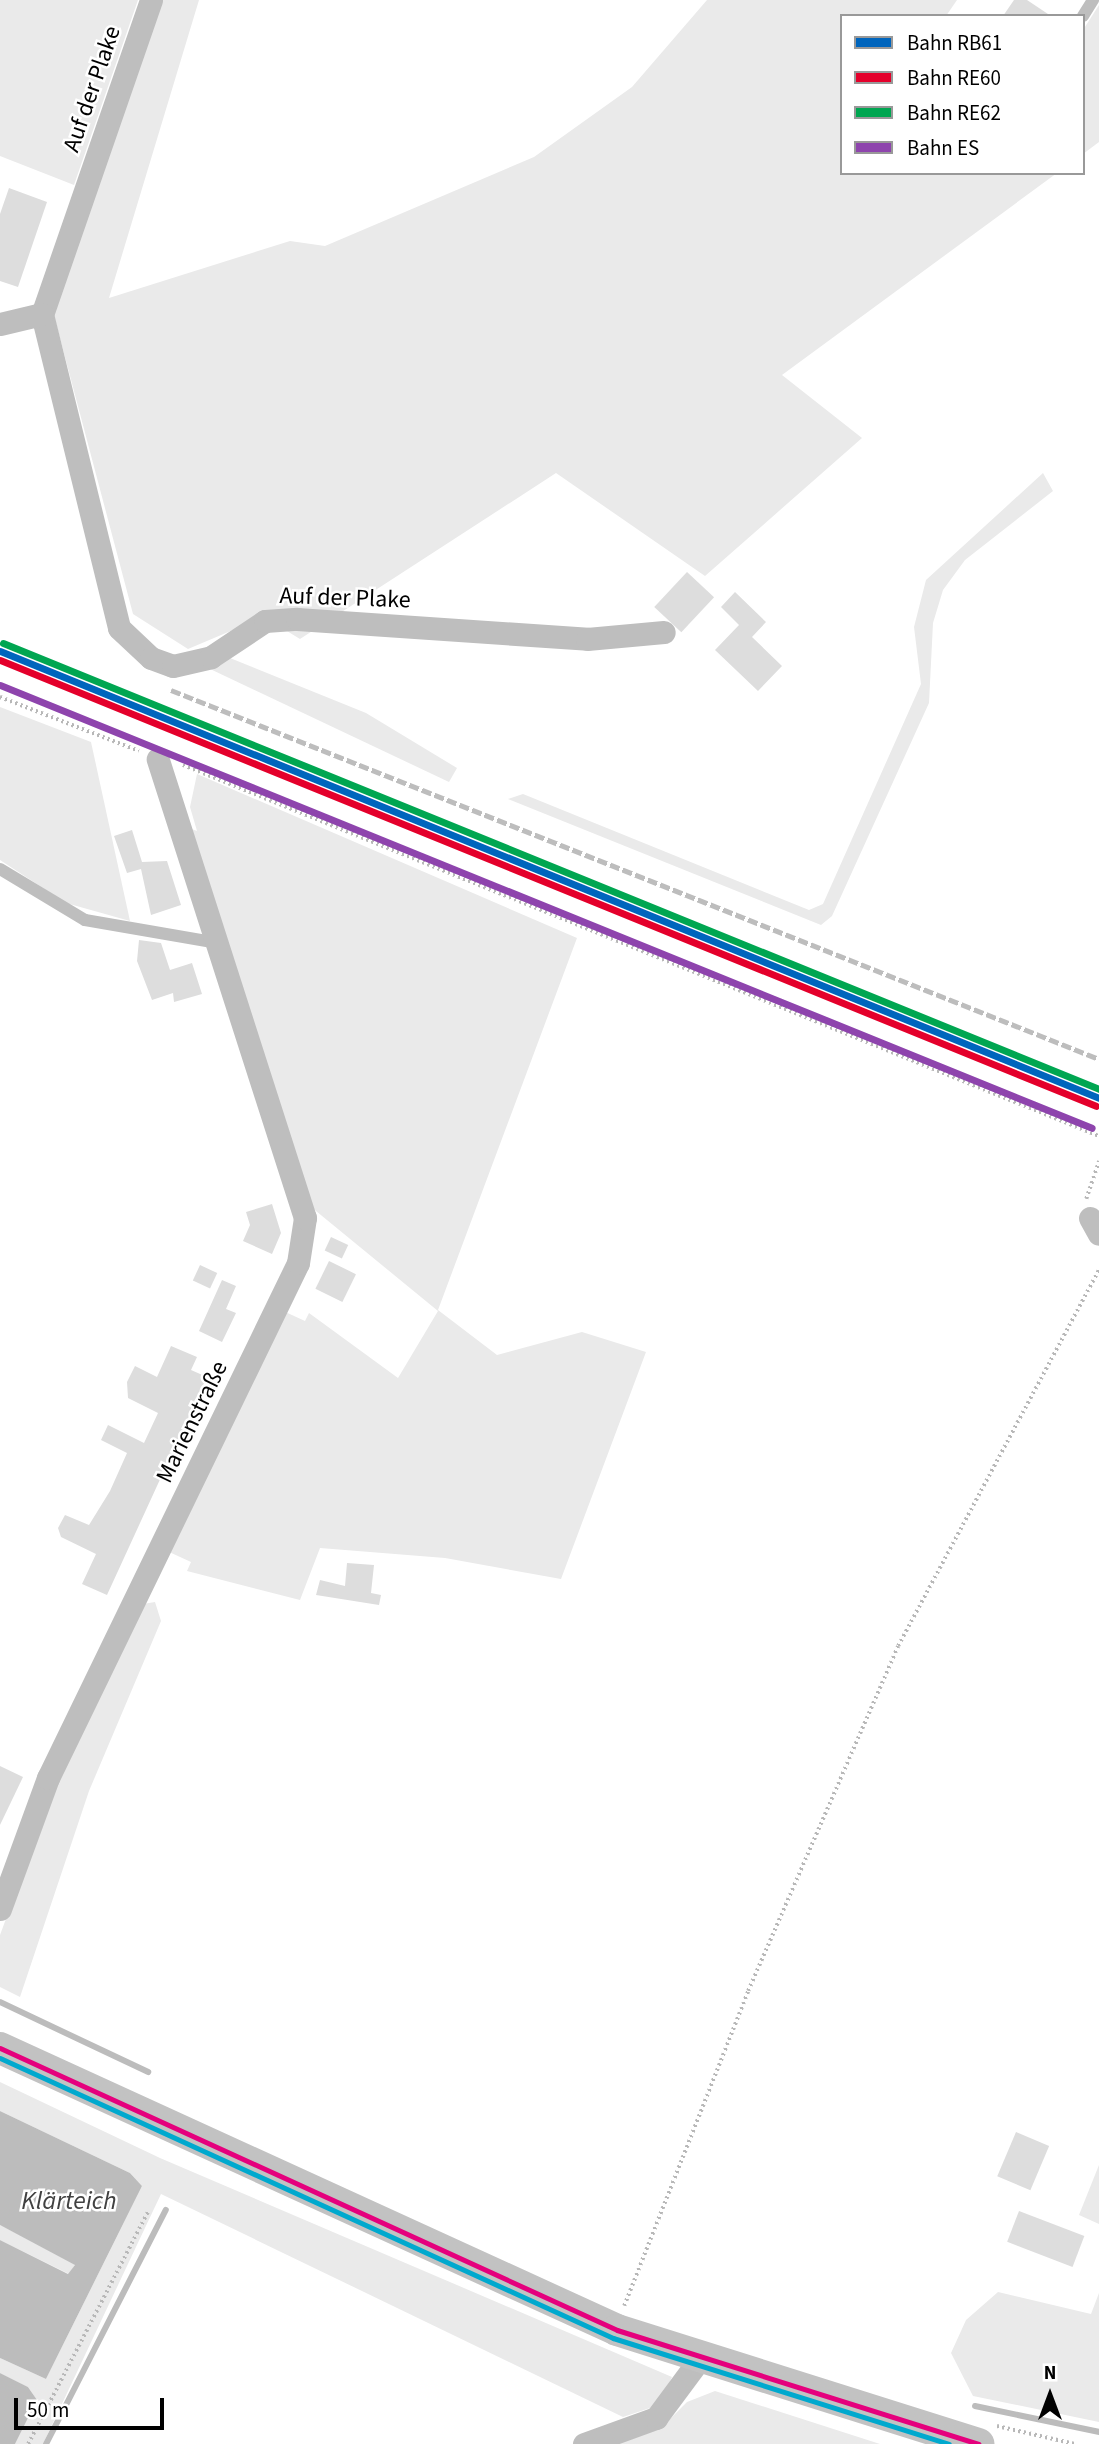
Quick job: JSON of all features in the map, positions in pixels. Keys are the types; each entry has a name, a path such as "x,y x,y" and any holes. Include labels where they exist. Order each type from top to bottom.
{"main road":[{"path":"0,2048 489,2275 699,2360 976,2444"}],"street":[{"name":"Auf der Plake","path":"150,0 42,314 120,628 150,658 191,666 265,621 298,619 587,639 664,632"},
{"path":"0,324 42,314"},
{"name":"Marienstraße","path":"0,1909 48,1778 298,1263 305,1218 158,758"},
{"path":"584,2444 656,2418 699,2360"}],"lane":[{"path":"0,869 85,920 218,943"}],"path":[{"path":"0,697 158,758 200,769 1099,1136"},
{"path":"1094,1226 1087,1191 1099,1161"},
{"path":"623,2308 748,1991 898,1646 1099,1269"},
{"path":"28,2444 149,2210"}],"shaded area":[{"path":"0,0 138,0 74,185 0,156"},
{"path":"162,0 199,0 109,298 290,241 325,246 534,157 632,87 707,0 957,0 947,14 840,14 840,175 1054,175 782,375 862,438 705,576 556,473 300,639 264,617 188,649 133,614 52,308"},
{"path":"1099,5 1099,142 1085,152 1085,27"},
{"path":"1043,473 1053,491 965,560 943,590 933,623 929,703 832,916 821,925 508,799 523,794 809,910 823,904 921,684 914,627 926,580"},
{"path":"225,656 366,713 457,768 449,782 208,668"},
{"path":"0,707 91,742 130,921 66,903 0,860"},
{"path":"197,774 577,938 438,1310 497,1355 582,1332 646,1352 561,1579 445,1558 320,1548 300,1600 187,1571 191,1562 167,1551 281,1310 305,1321 309,1313 398,1378 438,1311 305,1202 186,827 197,831 190,807"},
{"path":"155,1602 161,1621 89,1791 20,1997 0,1987 0,1935 57,1781 143,1604"},
{"path":"0,2082 160,2158 672,2377 653,2407 623,2417 161,2194 43,2444 15,2444 37,2400 28,2387 0,2373 0,2358 46,2379 142,2186 130,2173 0,2111"},
{"path":"1099,2165 1099,2224 1079,2215"},
{"path":"0,2225 74,2261 75,2265 69,2274 0,2240"},
{"path":"998,2292 1091,2314 1099,2293 1099,2422 973,2396 951,2353 966,2320"},
{"path":"715,2391 880,2444 600,2444 667,2422 687,2402"}],"water":[{"name":"Klärteich","path":"0,2111 130,2173 142,2186 46,2379 0,2358 0,2240 68,2274 75,2265 0,2225"},
{"path":"0,2373 28,2387 37,2400 15,2444 0,2444"}],"building":[{"path":"1014,0 1027,0 1048,14 1004,14"},
{"path":"9,188 47,202 18,287 0,281 0,214"},
{"path":"687,572 714,597 681,632 654,607"},
{"path":"735,592 766,622 752,637 782,666 758,691 715,650 739,625 721,607"},
{"path":"132,830 142,862 167,861 181,905 151,915 141,869 127,873 114,836"},
{"path":"139,940 161,943 170,970 192,963 202,994 174,1002 173,993 152,1000 137,961"},
{"path":"272,1204 281,1233 272,1254 243,1241 250,1225 246,1212"},
{"path":"331,1237 348,1245 342,1259 325,1251"},
{"path":"329,1261 356,1274 342,1302 315,1289"},
{"path":"200,1265 217,1273 210,1288 193,1280"},
{"path":"222,1280 236,1286 226,1309 236,1313 222,1342 199,1331"},
{"path":"171,1346 197,1357 191,1370 207,1377 107,1595 82,1584 96,1554 61,1537 58,1528 65,1515 89,1525 110,1491 127,1453 101,1440 108,1425 144,1443 158,1413 128,1398 127,1382 135,1366 157,1377"},
{"path":"347,1563 374,1565 371,1593 381,1595 379,1605 316,1595 320,1580 345,1586"},
{"path":"0,1766 23,1777 0,1825"},
{"path":"1016,2132 1049,2146 1030,2190 997,2176"},
{"path":"1019,2211 1084,2236 1073,2267 1007,2242"}],"waterway":[{"path":"0,2002 148,2072"},
{"path":"46,2444 166,2210"},
{"path":"975,2406 1099,2432"}],"railway":[{"path":"171,690 1099,1059"}],"rail line":[{"name":"RE62","path":"3,643 1099,1089"},
{"name":"RB61","path":"0,651 1099,1098"},
{"name":"RE60","path":"0,660 1096,1106"},
{"name":"ES","path":"0,685 1092,1128"}],"transit line":[{"path":"0,2048 617,2330 978,2444"},
{"path":"0,2058 613,2338 949,2444"}]}
